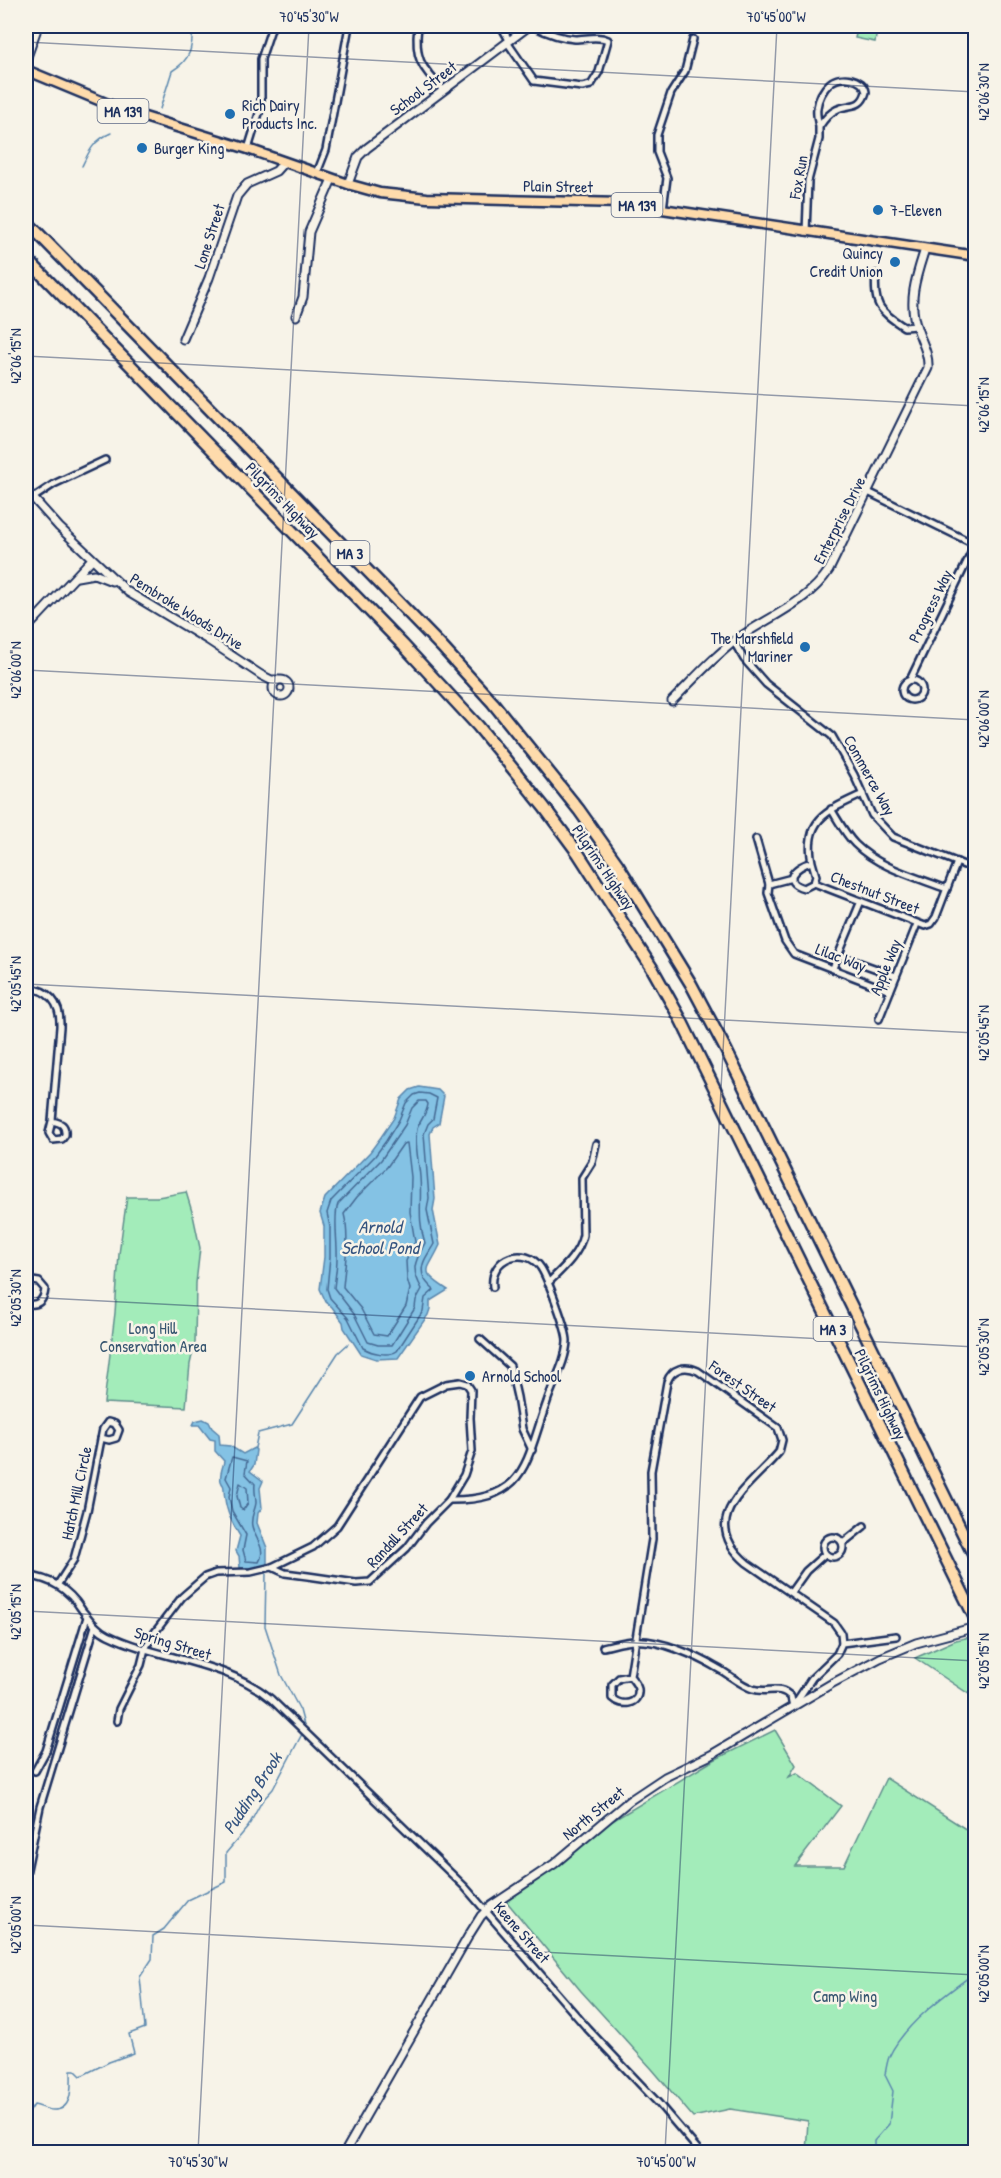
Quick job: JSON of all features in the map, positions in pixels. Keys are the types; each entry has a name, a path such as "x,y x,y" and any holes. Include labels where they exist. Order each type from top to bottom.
{"highway":[{"name":"Pilgrims Highway","path":"26,221 441,646 539,758 585,819 651,918 710,1020 975,1560"},
{"name":"Pilgrims Highway","path":"26,258 443,687 504,757 578,853 652,968 681,1020 973,1625"}],"main road":[{"name":"Plain Street","path":"26,70 103,104 380,193 412,197 612,202 975,256"}],"street":[{"path":"26,60 38,26"},
{"path":"248,149 261,107 261,59 273,26"},
{"path":"317,173 326,150 349,26"},
{"path":"418,26 416,42 418,56 423,66 443,90"},
{"path":"501,26 534,81 589,87 599,72 608,40 566,38 547,33 534,26"},
{"name":"School Street","path":"348,184 355,164 362,153 528,26"},
{"path":"663,209 668,178 657,152 657,135 671,93 686,71 693,39"},
{"name":"Fox Run","path":"806,232 808,181 819,140 817,105 826,87 835,80 861,82 866,92 861,103 837,109 819,128"},
{"name":"Lone Street","path":"183,339 209,278 237,195 248,184 276,171 284,162"},
{"path":"296,316 304,292 309,232 333,179"},
{"name":"Enterprise Drive","path":"672,701 709,662 734,642 801,599 819,584 833,563 928,368 928,357 912,310 914,286 925,249"},
{"path":"876,274 875,292 880,308 904,327 916,326"},
{"path":"33,498 54,484 105,460"},
{"name":"Pembroke Woods Drive","path":"26,490 54,522 117,584 141,602 208,640 261,675 271,680 278,680"},
{"path":"868,492 975,545"},
{"name":"Progress Way","path":"910,680 975,545"},
{"path":"26,629 92,559"},
{"path":"74,578 84,574 94,574 117,584"},
{"name":"Commerce Way","path":"734,642 752,669 766,684 832,736 872,815 893,837 975,867"},
{"name":"Pembroke Woods Drive","path":"261,675 273,689"},
{"path":"283,679 288,683 288,692 281,696 273,689 273,685 278,680 283,679"},
{"path":"792,878 798,886 804,888 814,883 816,876 810,845 813,828 817,821 831,809 863,794"},
{"path":"831,809 854,843 866,854 881,863 947,889"},
{"name":"Lilac Way","path":"756,839 769,884 768,893 785,941 794,954 890,991"},
{"path":"792,878 795,869 812,862"},
{"name":"Chestnut Street","path":"814,883 925,926 931,924 936,917 957,862"},
{"path":"769,884 792,878"},
{"path":"833,968 861,901"},
{"name":"Apple Way","path":"879,1019 917,924"},
{"path":"838,955 896,976"},
{"path":"26,987 47,993 56,1002 60,1011 52,1121"},
{"path":"548,1283 570,1260 581,1244 583,1235 582,1178 592,1162 596,1144"},
{"name":"Randall Street","path":"117,1721 119,1709 141,1665 144,1649 169,1612 188,1591 205,1577 216,1573 251,1572 272,1567 308,1576 356,1583 370,1582 407,1548 426,1523 449,1500 474,1499 497,1493 521,1472 532,1450 543,1412 564,1358 567,1342 566,1331 539,1265 527,1258 506,1258 497,1266 492,1276 493,1287"},
{"path":"26,1280 39,1282 45,1289 44,1296 39,1303 33,1305 26,1303"},
{"path":"480,1339 510,1366 522,1429 532,1450"},
{"name":"Forest Street","path":"630,1676 619,1677 612,1686 612,1698 619,1704 630,1703 637,1696 637,1685 630,1676 653,1533 651,1478 653,1458 667,1382 672,1372 677,1369 687,1368 698,1371 767,1419 780,1431 782,1443 779,1452 732,1502 728,1513 727,1530 732,1546 743,1559 834,1623 841,1633 842,1643"},
{"path":"272,1567 313,1547 337,1526 420,1397 446,1384 460,1382 467,1384 471,1390 472,1451 464,1475 449,1500"},
{"name":"Hatch Mill Circle","path":"58,1584 74,1559 87,1511 101,1438"},
{"path":"843,1543 864,1526"},
{"path":"834,1537 843,1543 843,1549 837,1557 825,1554 822,1547 827,1538 834,1537"},
{"path":"792,1592 806,1571 825,1554"},
{"path":"26,1575 58,1584"},
{"name":"Spring Street","path":"58,1584 75,1600 95,1626 107,1635 144,1649 229,1673 245,1680 271,1699 313,1740"},
{"path":"35,1771 46,1751 87,1617"},
{"name":"North Street","path":"345,2152 485,1911 554,1864 585,1836 651,1786 679,1769 711,1755 886,1655 973,1625"},
{"path":"26,1874 40,1807 95,1626"},
{"path":"793,1707 812,1678 837,1654 842,1643 896,1636"},
{"path":"603,1647 636,1640 689,1653 754,1689 781,1690 791,1697 793,1707"},
{"name":"Keene Street","path":"313,1740 460,1882 700,2152"}],"green space":[{"path":"858,26 878,26 875,42 855,38"},
{"name":"Long Hill Conservation Area","path":"186,1192 200,1248 196,1283 195,1343 190,1364 186,1407 104,1403 127,1197 158,1197"},
{"path":"975,1636 975,1698 915,1658 956,1640"},
{"name":"Camp Wing","path":"775,1730 796,1765 789,1777 797,1773 841,1806 795,1866 844,1866 886,1778 975,1835 975,2152 806,2152 808,2121 730,2109 693,2117 581,1991 502,1896 574,1844 714,1760"}],"water":[{"name":"Arnold School Pond","path":"419,1087 438,1090 444,1096 439,1123 433,1127 430,1134 435,1199 433,1210 440,1245 428,1270 432,1278 448,1290 430,1301 428,1315 398,1358 376,1359 361,1354 344,1328 343,1322 326,1302 320,1289 324,1257 324,1226 320,1213 325,1198 370,1152 381,1137 394,1118 401,1099 410,1090"},
{"path":"203,1419 209,1422 219,1434 220,1445 230,1446 243,1454 254,1448 256,1450 254,1465 250,1471 263,1481 260,1488 262,1508 258,1513 257,1523 267,1548 267,1564 263,1568 240,1568 236,1551 240,1536 229,1514 221,1478 224,1461 215,1451 215,1440 210,1439 199,1425 193,1425 195,1421"}],"waterway":[{"path":"160,109 172,71 184,62 190,52 193,26"},
{"path":"82,166 96,143 111,133"},
{"name":"Pudding Brook","path":"255,1448 258,1433 292,1424 338,1353 348,1344"},
{"name":"Pudding Brook","path":"266,1573 265,1626 281,1675 300,1710 304,1725"},
{"name":"Pudding Brook","path":"26,2117 34,2105 53,2110 65,2106 70,2096 71,2070 75,2070 81,2076 134,2053 129,2034 145,2028 140,1977 152,1959 153,1936 164,1929 188,1900 226,1882 226,1853 248,1827 262,1801 273,1789 302,1734"},
{"path":"874,2152 874,2141 889,2124 893,2091 885,2075 888,2059 915,2021 976,1972"}],"place":[{"name":"Rich Dairy Products Inc.","path":"230,114"},
{"name":"Burger King","path":"142,148"},
{"name":"7-Eleven","path":"878,210"},
{"name":"Quincy Credit Union","path":"895,262"},
{"name":"The Marshfield Mariner","path":"805,647"},
{"name":"Arnold School","path":"470,1376"}]}
